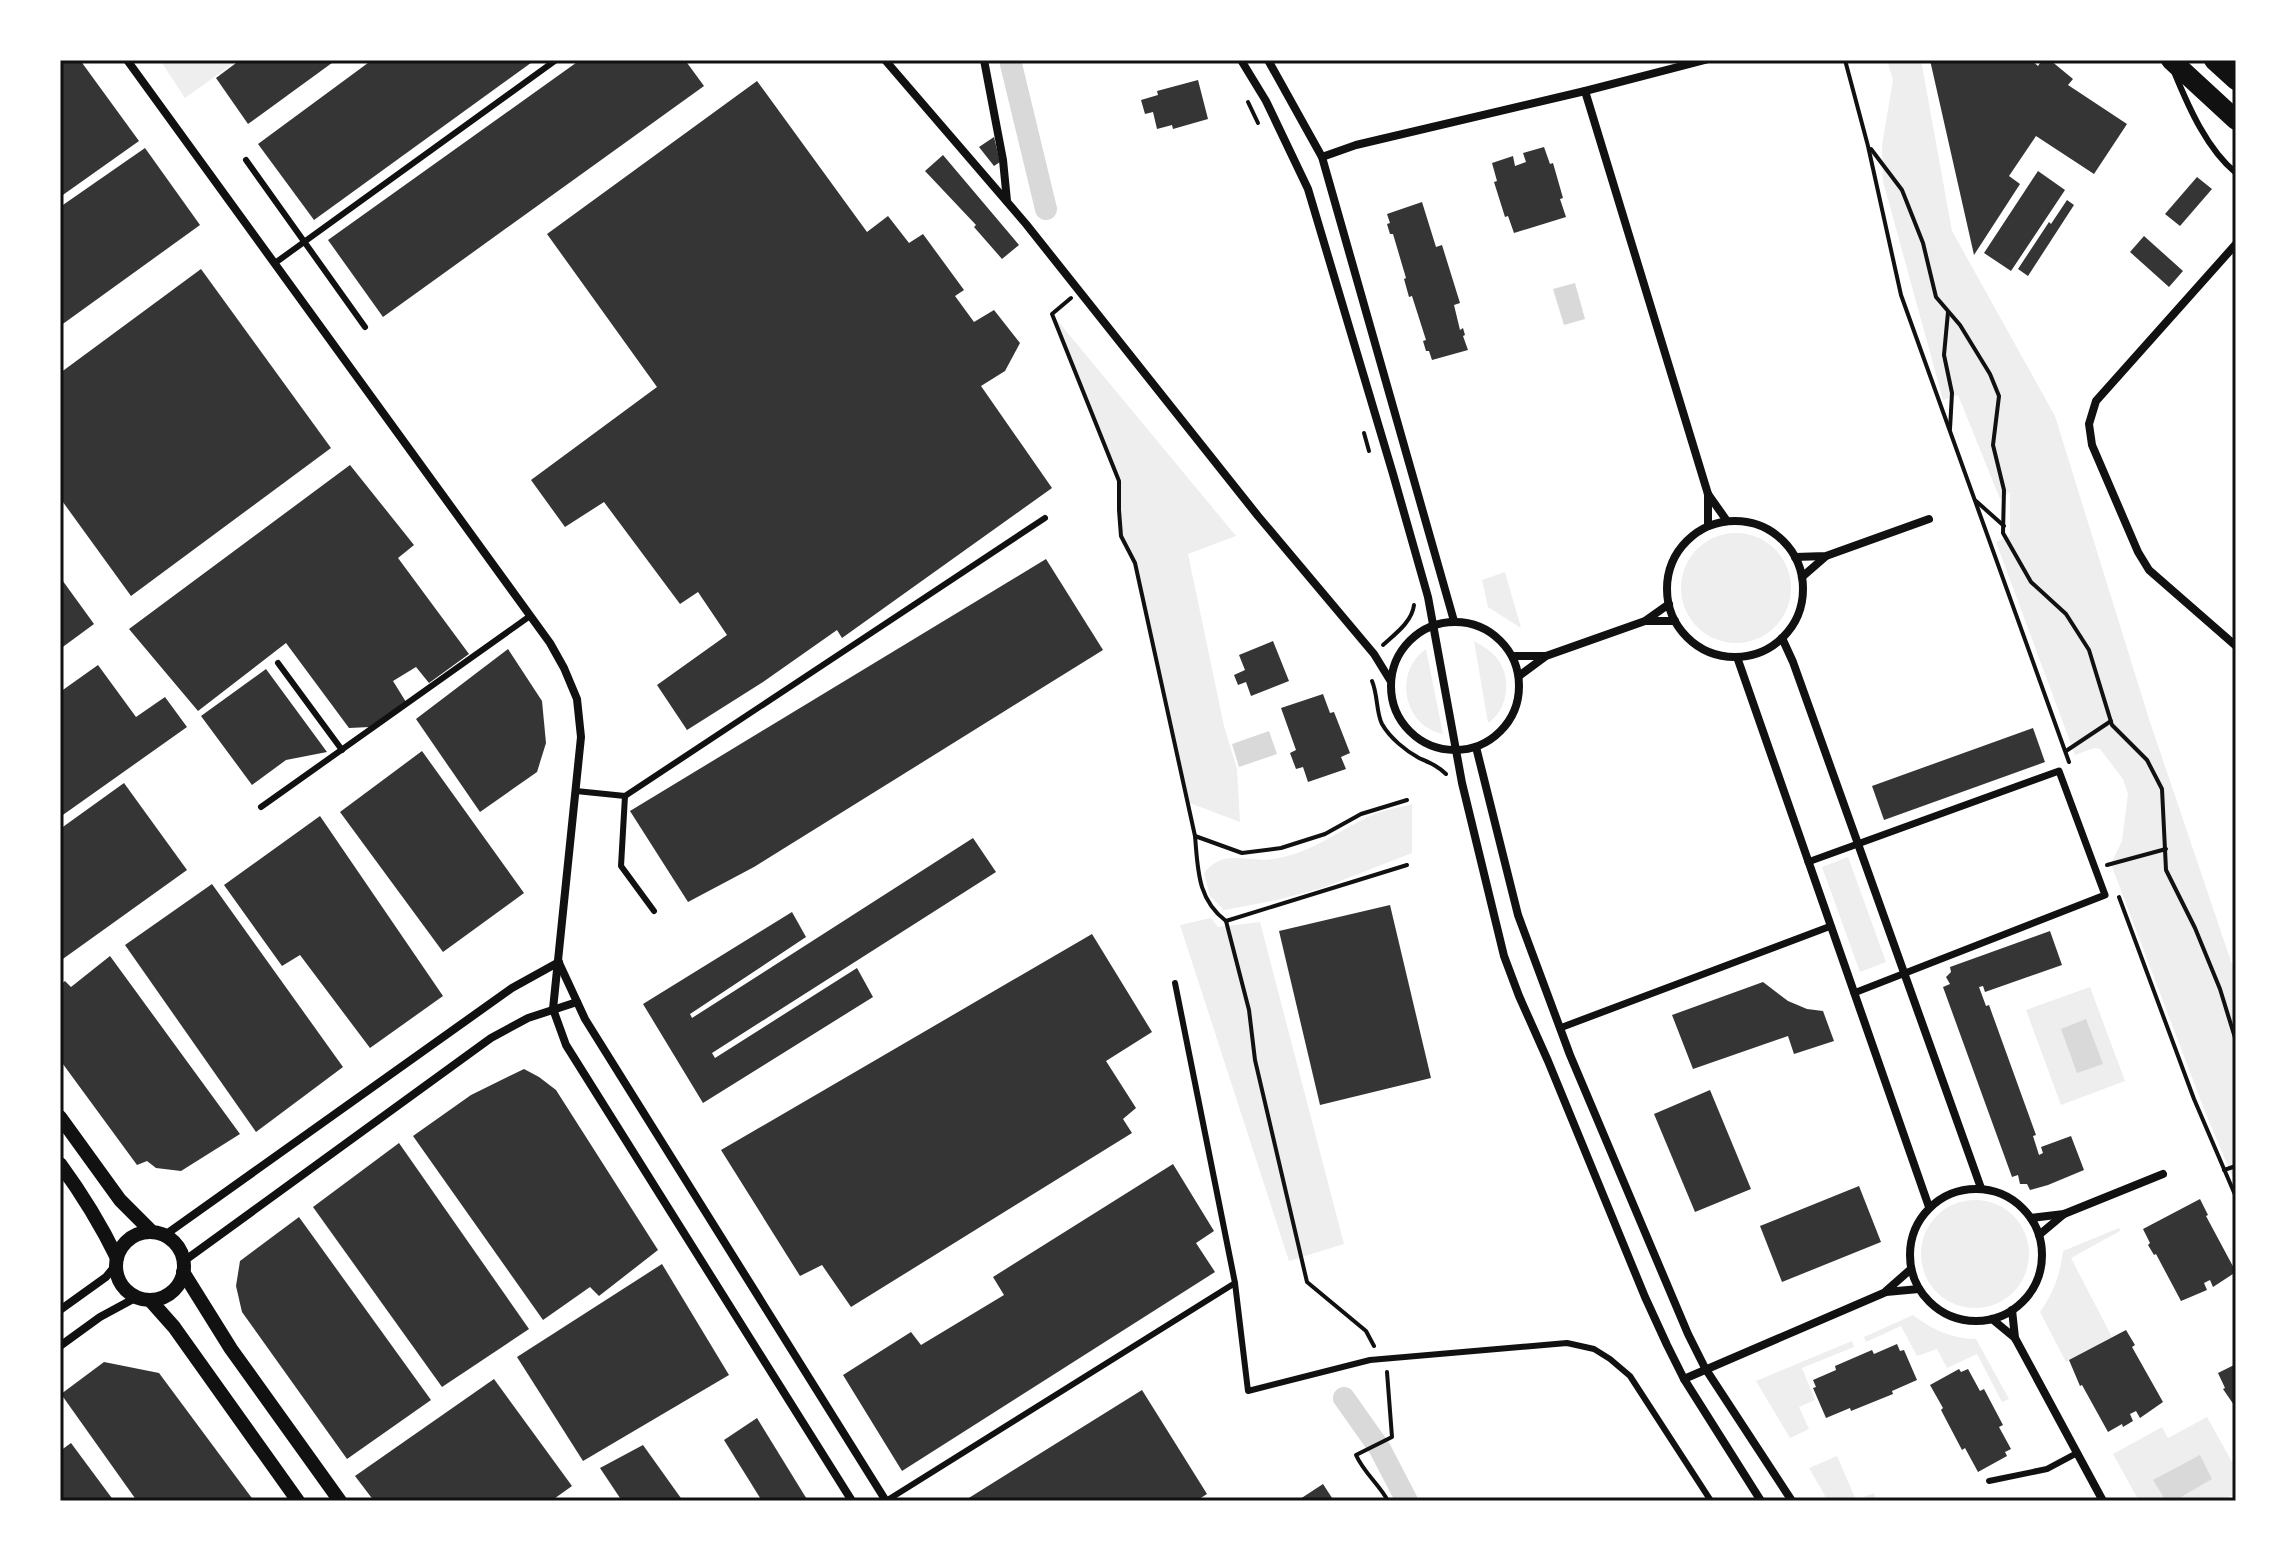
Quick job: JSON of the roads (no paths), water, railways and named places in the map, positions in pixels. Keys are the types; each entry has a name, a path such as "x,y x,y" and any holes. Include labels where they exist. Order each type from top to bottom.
{"main road":[{"path":"2170,60 2236,120"},
{"path":"2214,60 2236,80"}],"street":[{"path":"127,60 530,616 564,668 577,699 581,737 553,1009 566,1045 852,1501"},
{"path":"885,60 1008,203 1258,516 1374,654 1390,680"},
{"path":"984,60 1008,203"},
{"path":"1241,60 1266,101 1308,189 1397,488 1428,597 1455,751 1504,956 1645,1297 1684,1379 1759,1498"},
{"path":"1268,60 1322,157 1454,621"},
{"path":"1322,157 1356,145 1705,60"},
{"path":"1585,91 1708,494 1708,526"},
{"path":"2236,244 2096,401 2089,424 2092,445 2138,552 2149,570 2236,646"},
{"path":"1708,494 1727,521"},
{"path":"1795,557 1826,556 1929,519"},
{"path":"1727,521 1743,521 1774,532 1795,557 1802,577 1800,610 1793,625 1769,648 1737,657 1718,655 1701,648 1686,636 1675,621 1667,588 1674,558 1683,545 1708,526 1727,521"},
{"path":"1802,577 1826,556"},
{"path":"1519,676 1546,656 1645,621 1669,604"},
{"path":"1454,621 1487,629 1505,644 1513,656 1520,690 1512,716 1492,739 1476,747 1455,751 1425,743 1404,726 1393,704 1390,680 1395,660 1419,632 1454,621"},
{"path":"1645,621 1675,621"},
{"path":"1782,638 1981,1188"},
{"path":"1374,654 1395,660"},
{"path":"1513,656 1546,656"},
{"path":"1737,657 1929,1207"},
{"path":"1476,747 1518,915 1560,1028 1688,1334 1705,1368 1792,1501"},
{"path":"1808,862 2059,771 2105,895 1854,993"},
{"path":"1560,1028 1831,926"},
{"path":"559,962 577,1002 886,1501"},
{"path":"60,1310 106,1277 123,1244 132,1236 143,1232 159,1234 512,988 559,962"},
{"path":"60,1346 100,1317 143,1299 164,1297 173,1291 180,1282 184,1266 491,1038 528,1018 577,1002"},
{"path":"60,1117 120,1200 159,1234 174,1242 184,1266 231,1349 340,1501"},
{"path":"60,1164 105,1233 116,1262 117,1278 123,1288 143,1299 174,1327 298,1501"},
{"path":"2031,1218 2064,1214 2163,1174"},
{"path":"1981,1188 2009,1197 2031,1218 2039,1235 2041,1268 2035,1285 2012,1310 1992,1319 1964,1320 1950,1316 1927,1300 1919,1289 1909,1258 1916,1225 1929,1207 1944,1196 1981,1188"},
{"path":"2039,1235 2064,1214"},
{"path":"1886,1292 1911,1269"},
{"path":"1684,1379 1886,1292 1919,1289"},
{"path":"2012,1310 2015,1338"},
{"path":"1992,1319 2015,1338 2103,1501"}],"lane":[{"path":"275,263 556,60"},
{"path":"2170,60 2192,115 2236,173"},
{"path":"246,160 365,327"},
{"path":"576,791 625,796 1045,518"},
{"path":"261,807 530,616"},
{"path":"278,663 342,750"},
{"path":"625,796 621,866 654,911"},
{"path":"1175,983 1235,1283 1248,1391 1370,1360 1567,1343 1594,1349 1630,1376 1711,1501"},
{"path":"886,1501 1235,1283"},
{"path":"1989,1481 2047,1469 2077,1453"},
{"path":"1747,1501 1759,1498"}],"waterway":[{"path":"1010,60 1046,209"},
{"path":"1344,1398 1380,1449 1407,1501"}]}
